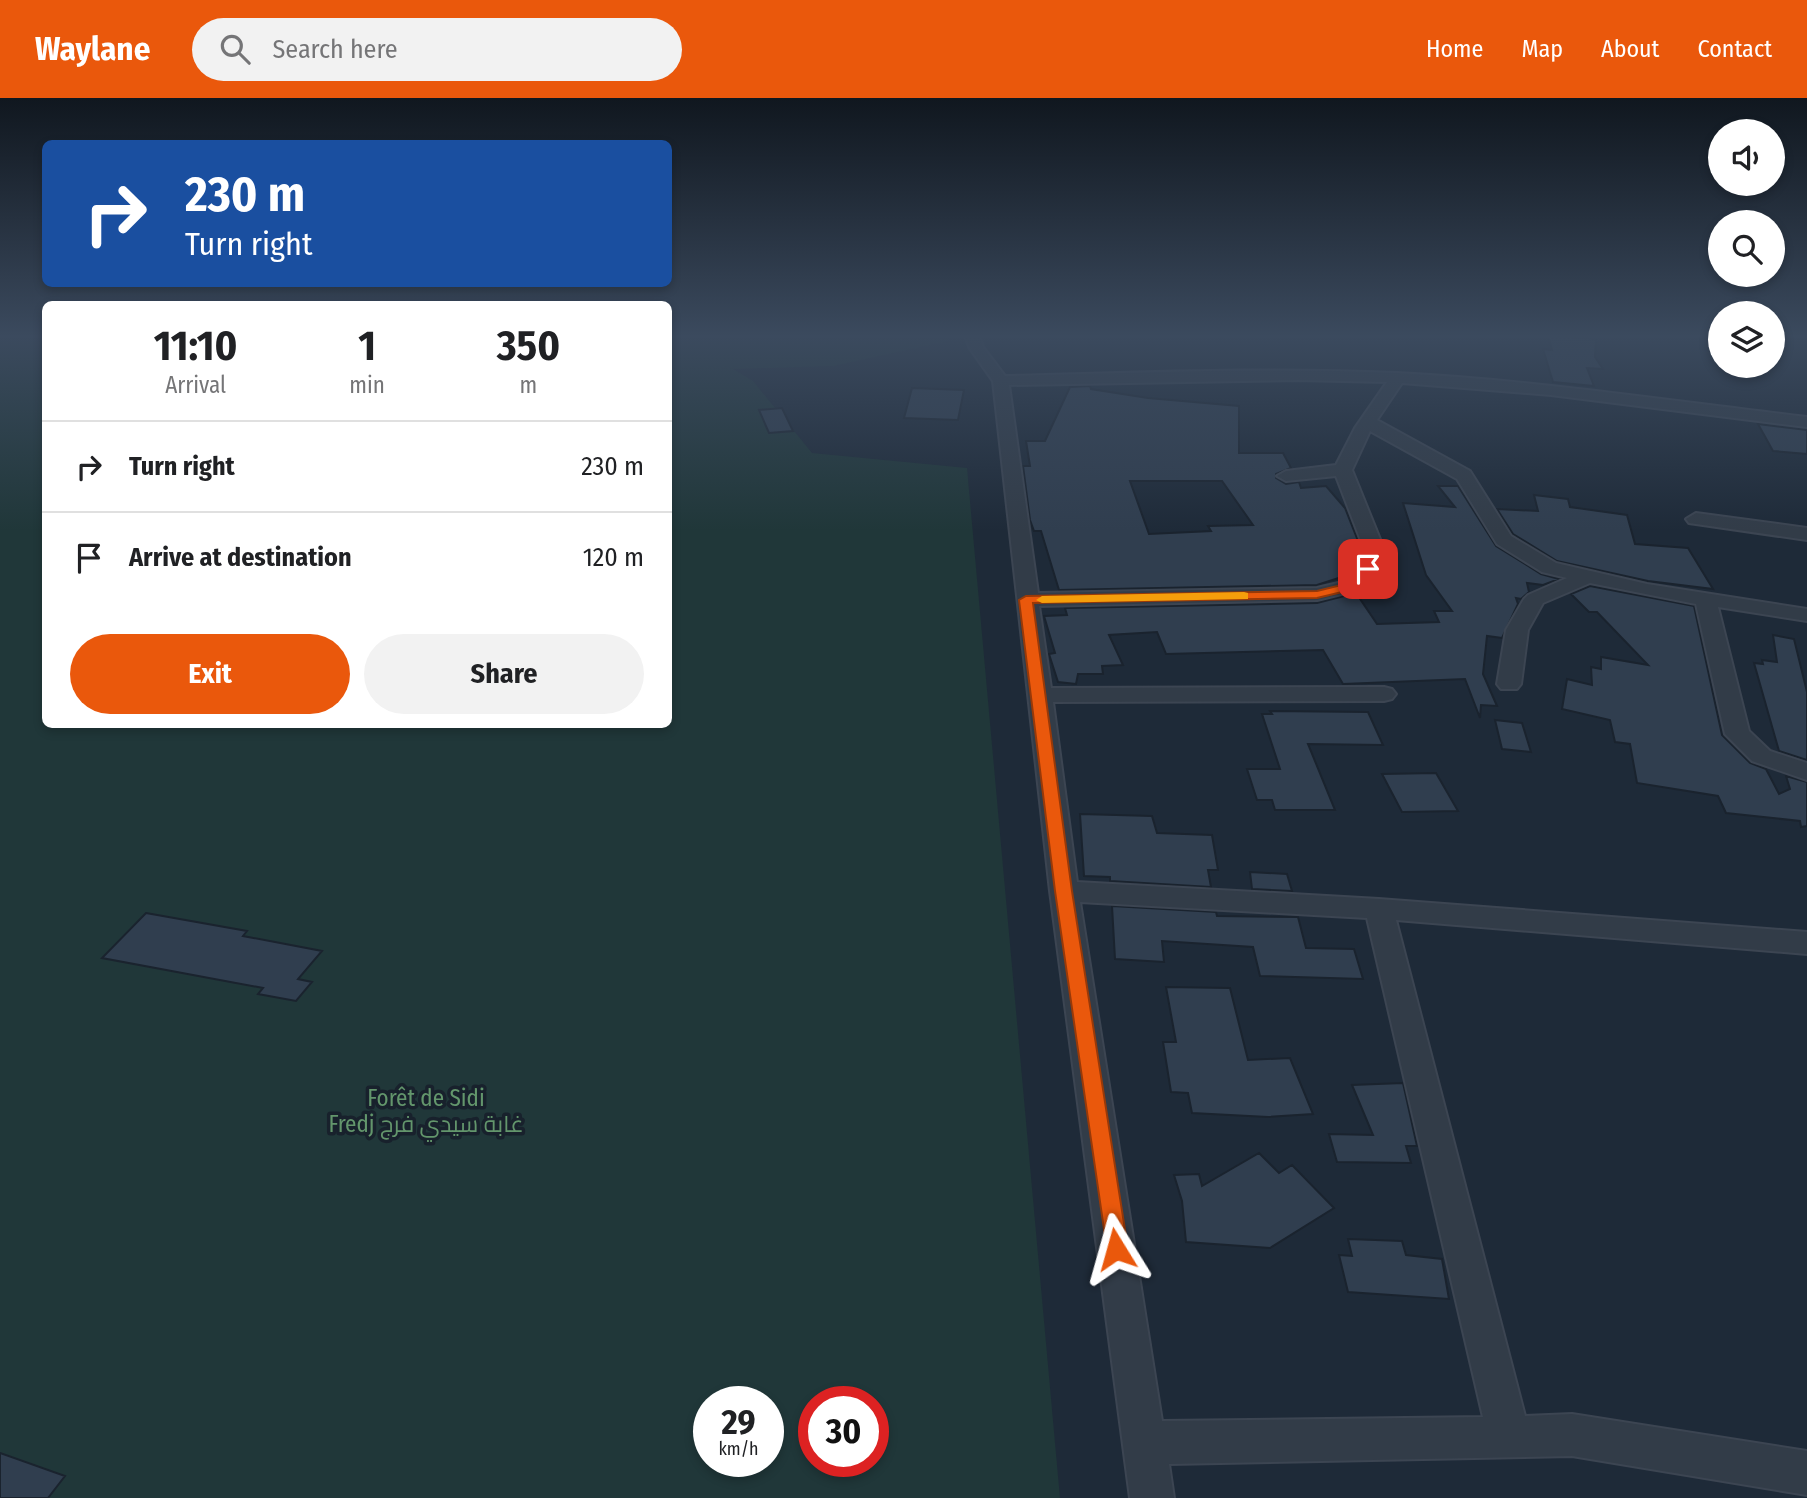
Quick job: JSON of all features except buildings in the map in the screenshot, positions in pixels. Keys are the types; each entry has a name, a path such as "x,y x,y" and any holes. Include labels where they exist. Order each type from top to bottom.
{"street":[{"path":"1003,400 1064,891 1152,1498"},
{"path":"1026,600 1317,594 1359,584 1376,554 1343,470 1367,422 1382,400"},
{"path":"1623,400 1807,422"},
{"path":"1367,422 1464,475 1504,540 1549,568 1705,599 1807,615"},
{"path":"1286,476 1343,470"},
{"path":"1696,519 1807,534"},
{"path":"1509,684 1517,630 1535,599 1588,577"},
{"path":"1705,599 1737,734 1749,749 1760,756 1807,772"},
{"path":"1039,695 1384,694"},
{"path":"1064,891 1379,909 1807,943"},
{"path":"1379,909 1510,1437"},
{"path":"1145,1443 1572,1434 1807,1473"}],"green space":[{"name":"Forêt de Sidi Fredj غابة سيدي فرج","path":"0,400 42,400 42,728 672,728 672,400 769,400 812,453 967,468 1060,1498 0,1498"}],"slow traffic":[{"path":"1042,600 1244,596"}],"route":[{"path":"1116,1249 1064,891 1026,600 1317,594 1359,584 1368,569"}]}
